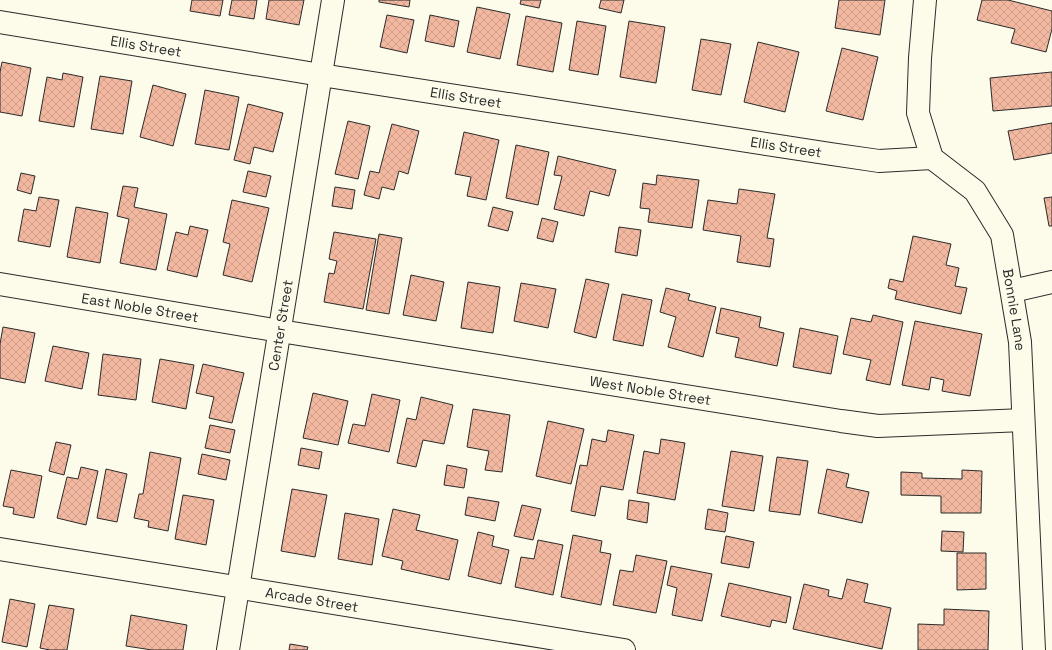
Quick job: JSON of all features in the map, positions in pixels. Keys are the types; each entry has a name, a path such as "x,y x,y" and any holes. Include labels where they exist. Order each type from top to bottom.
{"street":[{"name":"Center Street","path":"228,650 333,0"},
{"path":"925,0 920,58 918,113 932,158"},
{"name":"Ellis Street","path":"0,22 321,75 872,160 879,161 932,158"},
{"name":"Bonnie Lane","path":"932,158 975,191 1002,235 1020,342 1034,650"},
{"path":"1012,292 1052,282"},
{"name":"East Noble Street","path":"0,284 280,331"},
{"name":"West Noble Street","path":"280,331 878,426 1023,420"},
{"name":"Arcade Street","path":"0,549 624,650"}],"building":[{"path":"192,0 223,0 220,16 190,11"},
{"path":"232,0 257,0 254,19 229,15"},
{"path":"269,0 304,0 299,25 266,19"},
{"path":"379,0 410,0 409,7 379,2"},
{"path":"521,0 541,0 539,8 520,4"},
{"path":"601,0 624,0 621,13 599,8"},
{"path":"839,0 885,0 880,35 835,28"},
{"path":"982,0 1008,0 1052,11 1052,29 1046,52 1011,43 1015,29 977,20"},
{"path":"477,7 510,14 500,59 467,52"},
{"path":"387,15 414,20 407,53 380,47"},
{"path":"430,15 459,21 454,47 425,41"},
{"path":"526,16 562,23 553,72 517,65"},
{"path":"577,21 606,26 598,75 569,70"},
{"path":"629,21 665,27 656,83 620,77"},
{"path":"701,39 731,44 721,95 692,90"},
{"path":"758,42 799,52 785,112 744,102"},
{"path":"842,48 878,57 863,120 826,111"},
{"path":"2,62 31,68 22,116 0,112 0,72"},
{"path":"1052,72 1052,106 993,111 990,78"},
{"path":"63,73 83,77 74,127 39,121 47,77 62,80"},
{"path":"100,76 132,81 123,134 91,129"},
{"path":"153,85 186,94 173,146 140,137"},
{"path":"205,90 239,97 229,150 195,144"},
{"path":"248,104 283,113 273,152 254,147 250,164 234,160"},
{"path":"348,121 370,126 358,179 335,174"},
{"path":"1052,123 1052,153 1014,160 1008,131"},
{"path":"392,124 419,131 408,174 399,171 394,190 382,187 379,199 364,195 370,171 379,173"},
{"path":"464,132 499,140 486,200 467,196 471,177 455,174"},
{"path":"516,145 549,152 538,205 506,198"},
{"path":"558,156 616,170 609,196 590,191 584,216 554,209 562,176 554,175"},
{"path":"248,171 271,176 266,197 243,192"},
{"path":"21,173 35,176 31,194 17,190"},
{"path":"657,175 699,180 692,228 648,222 650,209 640,208 643,183 656,185"},
{"path":"123,186 138,188 134,207 167,214 156,270 120,263 129,219 117,216"},
{"path":"335,187 355,190 352,209 332,206"},
{"path":"739,189 775,194 767,238 774,239 770,267 737,262 741,236 703,230 708,200 737,204"},
{"path":"39,197 59,200 50,247 18,241 24,209 36,211"},
{"path":"1052,197 1052,226 1049,226 1044,198"},
{"path":"232,200 269,208 252,282 223,275 230,244 223,242"},
{"path":"76,207 108,213 100,263 67,257"},
{"path":"493,207 513,212 508,231 488,226"},
{"path":"542,218 558,222 553,242 537,238"},
{"path":"190,226 208,230 197,277 167,270 176,232 188,235"},
{"path":"619,227 641,230 637,256 615,252"},
{"path":"334,232 376,239 363,309 324,302 329,273 334,274 337,261 329,259"},
{"path":"379,234 402,238 389,314 366,310"},
{"path":"913,236 951,244 946,265 959,268 955,286 967,288 961,314 895,299 897,291 888,288 890,279 903,282"},
{"path":"411,275 444,282 436,321 403,315"},
{"path":"586,279 609,284 596,338 574,332"},
{"path":"468,282 500,287 493,333 461,328"},
{"path":"521,283 556,289 548,328 514,321"},
{"path":"666,288 690,294 688,300 716,307 703,357 668,347 676,317 660,312"},
{"path":"622,294 652,300 643,346 613,340"},
{"path":"721,308 761,317 759,327 784,333 777,366 735,357 739,338 716,333"},
{"path":"873,315 903,322 890,385 866,380 871,360 843,354 851,318 871,322"},
{"path":"915,321 982,334 970,396 942,391 944,380 931,377 929,390 902,385"},
{"path":"3,327 35,333 25,383 0,378 0,344"},
{"path":"800,328 838,336 831,374 793,367"},
{"path":"53,346 89,353 82,389 45,381"},
{"path":"103,354 141,359 136,400 98,395"},
{"path":"160,359 194,365 186,409 152,402"},
{"path":"203,364 244,373 232,423 209,418 214,397 196,393"},
{"path":"313,393 348,401 338,445 303,438"},
{"path":"372,394 400,400 389,452 348,443 353,424 365,426"},
{"path":"421,397 453,405 444,444 423,440 416,467 397,463 407,418 416,420"},
{"path":"473,409 510,415 502,472 485,470 489,451 467,447"},
{"path":"548,421 584,429 571,484 536,476"},
{"path":"210,425 235,430 230,453 205,448"},
{"path":"608,430 634,435 623,490 601,486 595,516 571,511 580,465 587,466 592,439 606,442"},
{"path":"661,439 685,443 675,500 637,493 644,451 659,454"},
{"path":"56,442 71,445 64,475 49,471"},
{"path":"301,448 322,452 319,469 298,465"},
{"path":"731,451 763,456 754,511 722,506"},
{"path":"150,452 181,458 168,531 148,527 149,521 134,518 139,494 143,494"},
{"path":"202,454 230,460 226,480 198,474"},
{"path":"777,457 808,461 800,515 769,511"},
{"path":"447,465 467,469 464,488 444,485"},
{"path":"81,467 98,471 86,525 57,518 67,477 78,479"},
{"path":"106,469 127,474 117,522 97,518"},
{"path":"827,469 849,474 846,487 869,492 862,523 818,513"},
{"path":"11,470 42,476 34,518 13,514 14,508 3,506"},
{"path":"962,470 982,471 981,513 941,513 941,496 901,495 901,472 922,473 922,478 962,479"},
{"path":"292,489 327,495 315,557 281,551"},
{"path":"183,495 214,500 206,545 175,539"},
{"path":"468,497 499,502 495,521 465,515"},
{"path":"629,500 649,503 647,523 627,519"},
{"path":"522,505 541,509 533,540 514,536"},
{"path":"393,509 420,515 416,530 458,540 449,580 401,569 403,561 382,556"},
{"path":"708,509 728,513 725,532 705,529"},
{"path":"345,513 379,519 372,565 338,559"},
{"path":"942,531 964,532 963,552 941,551"},
{"path":"478,532 494,536 492,546 509,550 501,584 468,576"},
{"path":"573,535 602,541 600,552 611,554 601,605 561,597"},
{"path":"726,536 754,542 749,568 721,563"},
{"path":"538,540 563,545 553,595 515,587 521,557 534,559"},
{"path":"957,553 986,553 986,589 957,590"},
{"path":"636,555 667,561 656,613 613,605 620,570 633,572"},
{"path":"671,566 712,574 702,621 672,615 677,588 667,585"},
{"path":"847,579 868,584 864,602 891,608 882,649 793,629 804,584 829,590 828,596 842,599"},
{"path":"729,583 791,597 786,623 772,620 770,627 721,616"},
{"path":"10,599 35,604 27,647 2,642"},
{"path":"49,605 74,609 67,650 50,650 40,648"},
{"path":"944,609 989,611 988,650 918,650 918,624 944,625"},
{"path":"131,615 187,625 183,650 152,650 126,646"},
{"path":"290,644 308,647 307,650 289,650"}]}
